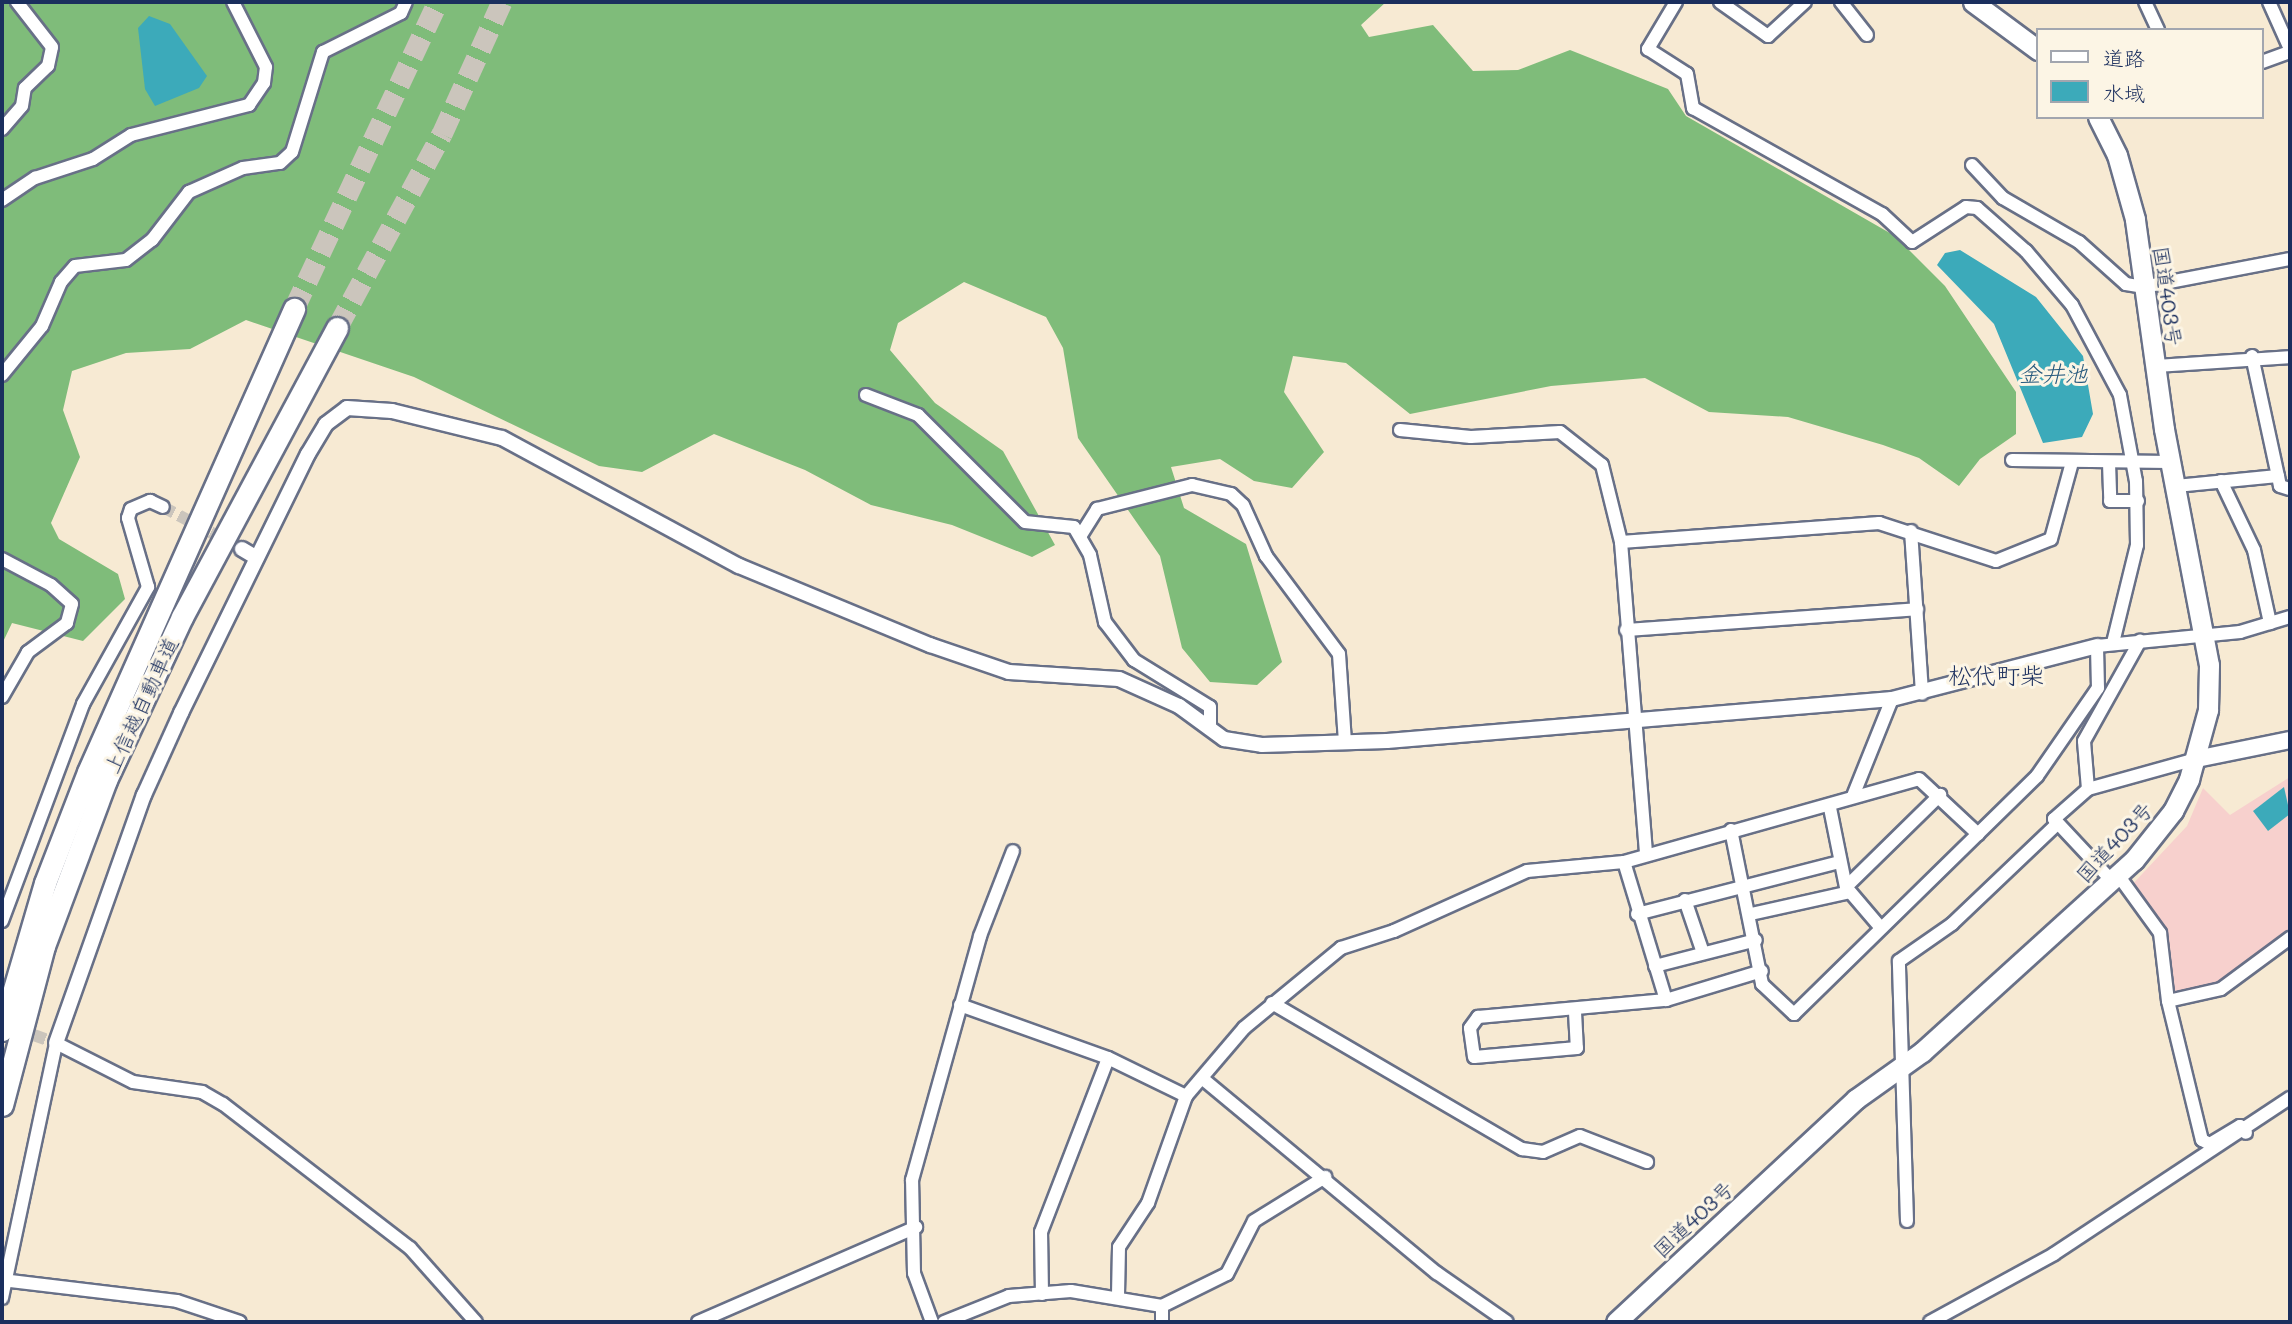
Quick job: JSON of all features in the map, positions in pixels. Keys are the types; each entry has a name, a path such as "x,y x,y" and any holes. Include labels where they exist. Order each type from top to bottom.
{"highway":[{"path":"1973,2 2036,49"},
{"name":"国道403号","path":"1616,1322 1856,1100 1906,1064 2115,878 2173,811 2196,759 2210,689 2205,636 2170,462 2128,186 2099,119"},
{"name":"上信越自動車道","path":"2,1030 46,883 88,772 294,309"},
{"name":"上信越自動車道","path":"2,1105 44,946 106,779 206,570 337,328"}],"main road":[{"path":"2196,759 2290,740"}],"street":[{"path":"2,129 22,106 25,88 48,66 52,47 17,2"},
{"path":"2,200 131,135 249,105 264,83 266,67 233,2"},
{"path":"2,375 42,326 61,282 75,266 126,260 152,240 189,192 243,168 280,163 292,152 323,52 401,13 406,2"},
{"path":"1676,2 1648,49 1688,74 1693,108 1882,214 1912,242 1971,206 2026,251 2105,358 2120,395 2137,501 2137,545 2113,643"},
{"path":"1720,2 1768,36 1805,2"},
{"path":"1841,2 1867,35"},
{"path":"2145,2 2157,28"},
{"path":"2264,61 2290,50 2269,2"},
{"path":"1972,165 2003,198 2079,242 2126,284 2143,287 2290,260"},
{"path":"2155,366 2252,356 2290,356"},
{"path":"2252,356 2280,486 2290,488"},
{"path":"866,395 918,415 1025,522 1074,527 1082,535 1105,622 1134,660 1210,708 1210,724"},
{"path":"2,1298 3,1280 56,1044 144,795 257,558 326,424 347,408 392,411 502,439 739,566 930,645 1009,672 1119,679 1210,724 1224,739 1262,745 1345,742 1892,699 1922,694 2097,646 2205,636 2290,617"},
{"path":"1400,430 1471,437 1560,432 1576,439 1609,480 1621,542 1646,854"},
{"path":"2012,460 2170,462"},
{"path":"1621,542 1880,523 1911,531 1982,561 2043,546 2055,532 2072,462"},
{"path":"2109,463 2110,501 2137,501"},
{"path":"2176,486 2278,476"},
{"path":"2221,481 2254,550 2270,622"},
{"path":"1082,535 1097,509 1192,485 1231,494 1243,505 1266,556 1339,654 1345,742"},
{"path":"2,921 83,705 148,587 128,519 131,509 150,501 163,507"},
{"path":"1911,531 1922,694"},
{"path":"242,549 257,558"},
{"path":"2,559 51,585 72,604 67,623 29,652 2,697"},
{"path":"1626,630 1917,609"},
{"path":"2088,789 2084,741 2140,640"},
{"path":"1731,830 1745,884 1762,971 1762,984 1794,1014 2037,776 2093,698 2101,681 2097,646"},
{"path":"1853,796 1892,699"},
{"path":"2196,759 2088,789 2054,819 2115,878 2160,933 2168,1001 2202,1140 2210,1144 2240,1126 2246,1133"},
{"path":"1118,1295 1119,1247 1148,1203 1186,1096 1272,1003 1341,948 1394,931 1492,882 1527,871 1625,862 1731,830 1830,808 1853,796 1919,779 1940,795 1978,834"},
{"path":"1751,914 1848,889 1940,795"},
{"path":"1830,808 1839,862 1848,889 1881,929"},
{"path":"1907,1221 1906,1064 1899,961 1952,924 2058,823"},
{"path":"932,1322 914,1273 916,1227 912,1180 960,1005 1013,851"},
{"path":"1625,862 1637,914 1666,1000"},
{"path":"1637,914 1745,884 1839,862"},
{"path":"1685,900 1703,953"},
{"path":"2168,1001 2221,989 2290,938"},
{"path":"1655,966 1756,940"},
{"path":"1575,1012 1577,1048 1474,1057 1470,1028 1478,1017 1575,1012 1666,1000 1762,971"},
{"path":"1272,1003 1512,1145 1543,1152 1580,1136 1647,1162"},
{"path":"960,1005 1108,1058 1186,1096"},
{"path":"56,1044 133,1082 202,1091 223,1104 410,1248 476,1322"},
{"path":"1042,1294 1041,1232 1108,1058"},
{"path":"1203,1079 1325,1177 1437,1273 1507,1322"},
{"path":"1930,1322 2054,1254 2246,1133 2290,1098"},
{"path":"944,1322 964,1319 1009,1296 1118,1295 1162,1306 1227,1274 1254,1221 1325,1177"},
{"path":"700,1322 916,1227"},
{"path":"3,1280 177,1301 240,1322"},
{"path":"1162,1306 1162,1322"}],"shaded area":[{"path":"2290,777 2290,933 2220,986 2174,996 2167,992 2164,929 2129,888 2187,826 2203,788 2230,815"}],"green space":[{"path":"2,2 1386,2 1361,25 1369,37 1433,25 1473,71 1518,70 1570,50 1668,89 1686,116 1895,236 1945,286 2016,392 2016,434 1980,459 1959,486 1919,458 1883,445 1788,417 1709,412 1645,378 1551,386 1410,414 1346,363 1293,356 1284,392 1324,452 1292,488 1254,481 1220,459 1171,467 1184,508 1246,544 1282,662 1257,685 1210,682 1182,648 1160,556 1078,438 1063,348 1046,317 964,282 898,323 890,350 935,403 1003,451 1055,545 1032,557 952,525 871,505 805,470 714,434 642,472 599,466 414,377 246,320 190,349 126,353 72,371 63,410 80,457 51,523 59,539 118,574 125,599 83,641 12,623 2,644"}],"water":[{"path":"149,16 170,24 207,76 199,88 155,106 145,89 138,28"},
{"name":"金井池","path":"1960,250 2036,297 2083,356 2093,414 2082,437 2043,443 1994,324 1937,265 1945,253"},
{"path":"2284,787 2290,814 2268,831 2253,811"}],"tunnel":[{"path":"294,309 438,2"},
{"path":"337,328 442,134 502,2"},
{"path":"163,507 242,549"},
{"path":"17,1029 56,1043"}],"district":[{"name":"松代町柴","path":"1996,675"}]}
